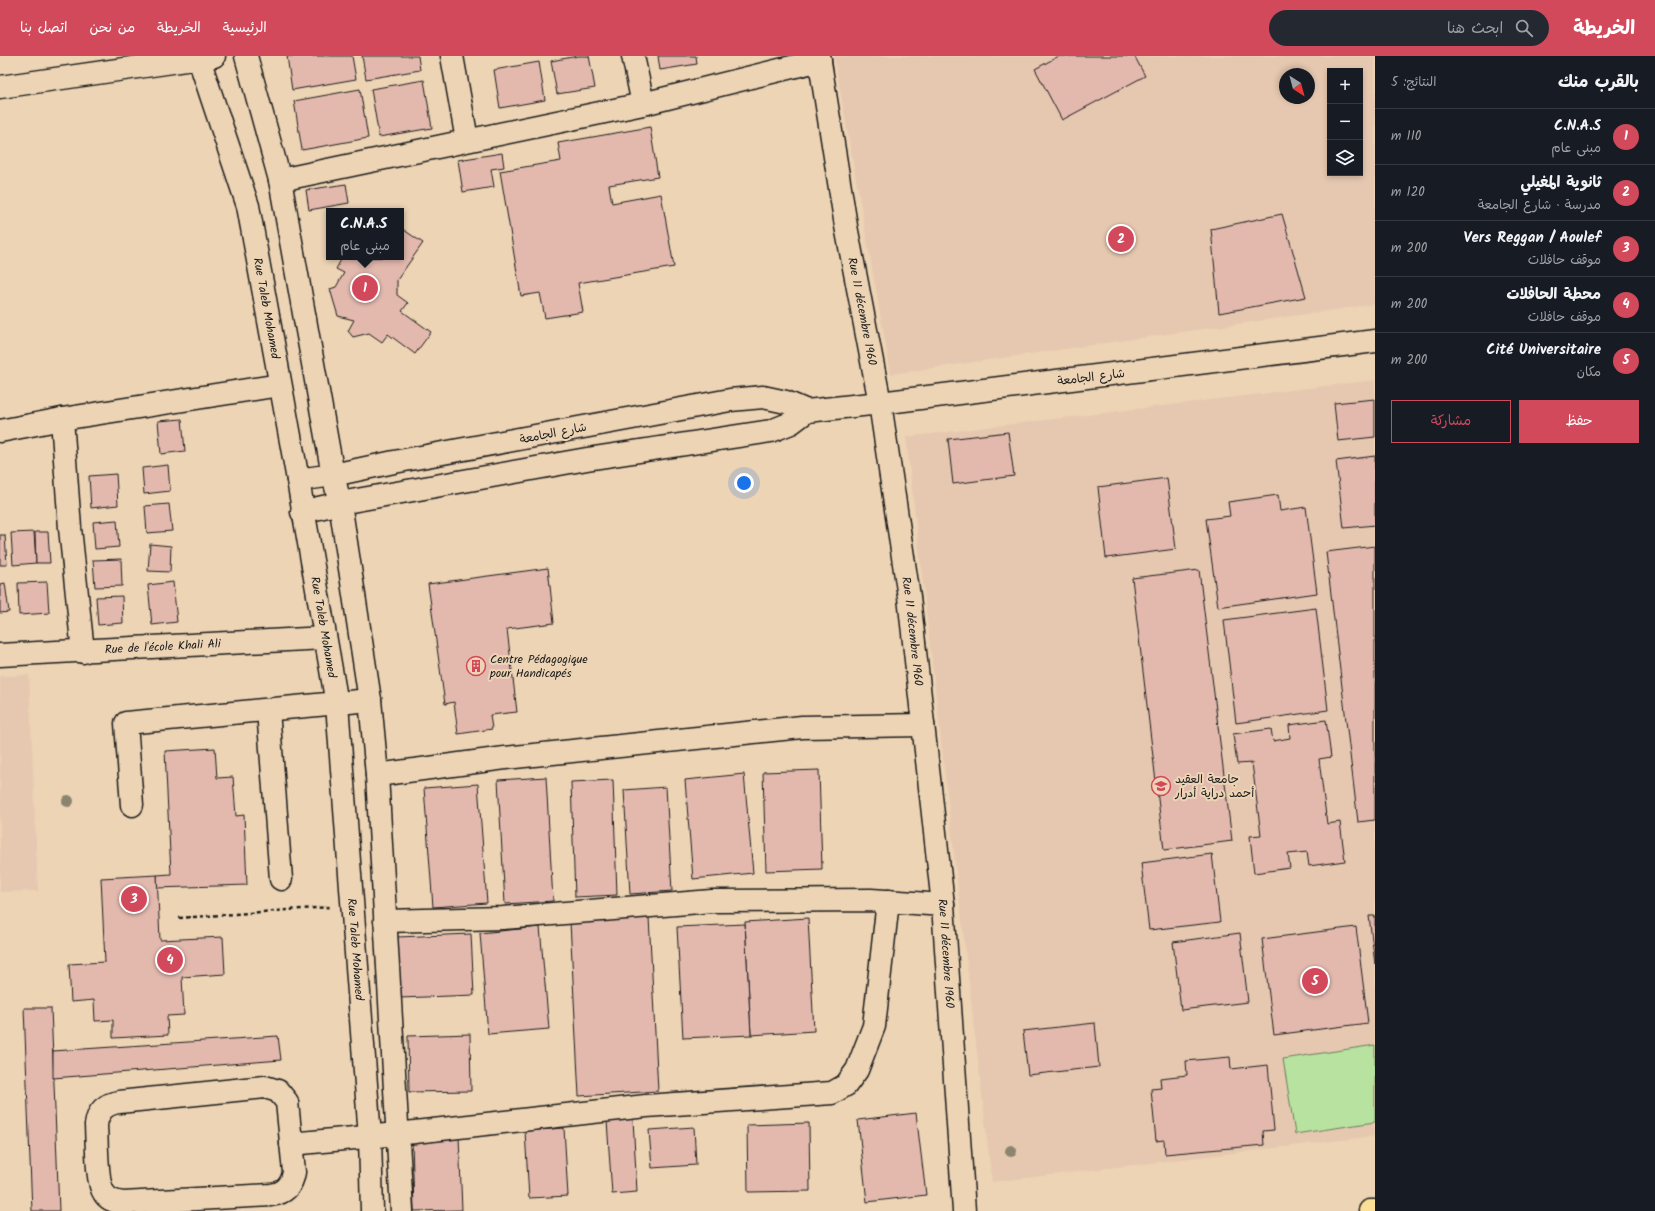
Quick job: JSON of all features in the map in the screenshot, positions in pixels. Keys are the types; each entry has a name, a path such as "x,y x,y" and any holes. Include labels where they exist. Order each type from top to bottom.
{"main road":[{"path":"1370,1211 1375,1211"}],"street":[{"path":"246,56 280,180 333,475 340,503 370,700 377,776 402,1211"},
{"path":"452,56 467,140"},
{"path":"632,56 643,104"},
{"path":"0,86 203,57"},
{"name":"Rue Taleb Mohamed","path":"203,57 248,206 337,704 370,1137 372,1211"},
{"path":"280,180 643,104 819,58"},
{"name":"Rue 11 décembre 1960","path":"819,58 846,226 880,403 909,597 943,905 964,1211"},
{"name":"شارع الجامعة","path":"298,480 333,475 394,462 730,400 763,397 786,402 807,411 1375,341"},
{"path":"0,431 62,419 280,385"},
{"path":"302,512 340,503 586,459 771,431 791,423 807,411"},
{"path":"62,419 70,528 83,652"},
{"name":"Rue de l'école Khali Ali","path":"0,655 83,652 325,638"},
{"path":"132,805 126,723 370,700"},
{"path":"268,710 281,879"},
{"path":"377,776 506,758 802,727 923,725"},
{"path":"385,921 503,918 712,901 871,900 943,905"},
{"path":"291,1144 370,1137 646,1106 832,1093 846,1085 857,1070 874,1026 888,901"},
{"path":"265,1088 278,1091 287,1102 291,1144 294,1172 293,1179 290,1185 279,1194 123,1203 109,1199 100,1187 96,1125 100,1111 111,1103 265,1088"}],"path":[{"path":"179,918 352,905"}],"shaded area":[{"path":"834,56 1375,56 1375,304 891,374"},
{"name":"جامعة العقيد أحمد دراية أدرار","path":"1375,380 1375,1136 992,1182 906,437"},
{"path":"29,675 38,891 0,892 0,676"}],"green space":[{"path":"1375,1045 1375,1122 1295,1134 1283,1059"}],"building":[{"path":"287,56 352,56 356,79 292,90"},
{"path":"362,56 418,56 420,70 366,79"},
{"path":"578,56 589,56 595,88 557,94 551,61"},
{"path":"658,56 696,56 697,64 660,70"},
{"path":"1059,56 1137,56 1135,57 1145,76 1062,120 1035,69"},
{"path":"539,62 545,100 500,108 494,70"},
{"path":"424,80 432,128 379,137 371,89"},
{"path":"360,89 368,138 302,150 294,101"},
{"path":"650,127 658,177 609,185 612,203 661,194 674,267 578,283 583,312 545,318 540,293 521,296 500,171 561,161 558,143"},
{"path":"502,153 504,167 491,169 494,187 463,192 458,160"},
{"path":"346,184 349,203 309,210 306,190"},
{"path":"1282,214 1306,297 1219,313 1211,229"},
{"path":"404,230 423,243 397,280 397,295 408,303 402,311 431,332 415,354 388,334 382,342 369,333 353,337 348,331 354,320 338,316 330,289 336,287 344,273 336,269 341,260 404,260"},
{"path":"1375,399 1375,437 1338,441 1334,403"},
{"path":"182,419 185,451 161,454 158,421"},
{"path":"1008,432 1014,476 953,484 948,439"},
{"path":"1375,456 1375,525 1344,528 1336,461"},
{"path":"168,465 170,491 144,494 142,468"},
{"path":"116,474 118,505 91,508 89,476"},
{"path":"1167,478 1176,549 1106,558 1098,487"},
{"path":"1278,495 1280,511 1306,507 1317,593 1218,607 1206,519 1230,516 1228,502"},
{"path":"169,504 172,531 147,533 145,506"},
{"path":"117,520 119,547 95,549 93,522"},
{"path":"34,532 36,563 13,565 11,533"},
{"path":"35,532 48,532 50,563 36,563"},
{"path":"0,535 5,535 7,565 0,565"},
{"path":"150,544 171,546 170,572 148,571"},
{"path":"1375,546 1375,820 1358,822 1326,552"},
{"path":"121,559 122,586 95,587 93,560"},
{"name":"Centre Pédagogique pour Handicapés","path":"548,568 554,623 507,629 517,712 490,715 492,729 458,734 454,702 445,704 428,584"},
{"path":"1199,570 1232,841 1164,850 1132,578"},
{"path":"47,582 49,613 19,615 18,583"},
{"path":"173,582 177,622 152,625 148,585"},
{"path":"5,583 9,612 0,613 0,584"},
{"path":"122,596 123,623 98,625 96,597"},
{"path":"1316,608 1328,710 1236,723 1224,620"},
{"path":"1326,720 1331,757 1319,759 1327,824 1340,822 1345,861 1309,866 1307,852 1288,854 1290,868 1254,873 1250,836 1261,835 1252,763 1237,764 1233,734 1271,729 1273,741 1290,738 1289,725"},
{"path":"215,748 217,778 233,777 236,816 244,815 247,885 157,888 157,875 171,874 165,751"},
{"path":"819,770 822,869 766,871 763,772"},
{"path":"744,774 753,873 693,879 685,780"},
{"path":"546,777 553,901 505,904 498,780"},
{"path":"613,780 617,895 575,897 571,782"},
{"path":"478,784 487,903 433,907 424,788"},
{"path":"666,787 672,891 630,894 624,790"},
{"path":"1212,854 1220,922 1149,930 1141,863"},
{"path":"157,875 160,940 223,937 225,974 182,977 184,1015 167,1016 168,1035 113,1038 113,1020 95,1021 94,1000 71,1002 69,964 105,962 101,878"},
{"path":"1369,916 1375,916 1375,964"},
{"path":"649,917 658,1091 579,1096 570,922"},
{"path":"808,918 814,1031 751,1035 745,922"},
{"path":"745,924 751,1035 683,1038 677,927"},
{"path":"540,927 549,1029 488,1034 480,933"},
{"path":"1356,927 1368,1023 1274,1035 1262,939"},
{"path":"1240,933 1248,1002 1181,1010 1173,942"},
{"path":"471,934 474,995 400,998 397,937"},
{"path":"24,1008 51,1008 59,1211 32,1211"},
{"path":"1095,1023 1099,1067 1028,1075 1023,1031"},
{"path":"470,1034 471,1091 409,1092 408,1036"},
{"path":"278,1036 281,1060 53,1078 53,1051"},
{"path":"1230,1057 1231,1069 1268,1065 1274,1130 1263,1131 1264,1145 1165,1154 1164,1140 1156,1141 1151,1089 1161,1088 1160,1078 1187,1075 1186,1061"},
{"path":"916,1113 926,1195 867,1202 858,1120"},
{"path":"633,1119 637,1192 612,1194 607,1121"},
{"path":"809,1123 810,1191 748,1192 747,1125"},
{"path":"694,1127 696,1165 652,1168 649,1130"},
{"path":"564,1128 568,1196 529,1198 525,1131"},
{"path":"459,1137 462,1210 414,1211 412,1139"}],"place":[{"name":"ثانوية المغيلي","path":"1121,239"},
{"name":"C.N.A.S","path":"365,288"},
{"name":"Centre Pédagogique pour Handicapés","path":"476,666"},
{"name":"جامعة العقيد أحمد دراية أدرار","path":"1161,786"},
{"name":"Vers Reggan / Aoulef","path":"134,899"},
{"name":"محطة الحافلات","path":"170,960"},
{"name":"Cité Universitaire","path":"1315,981"}]}
